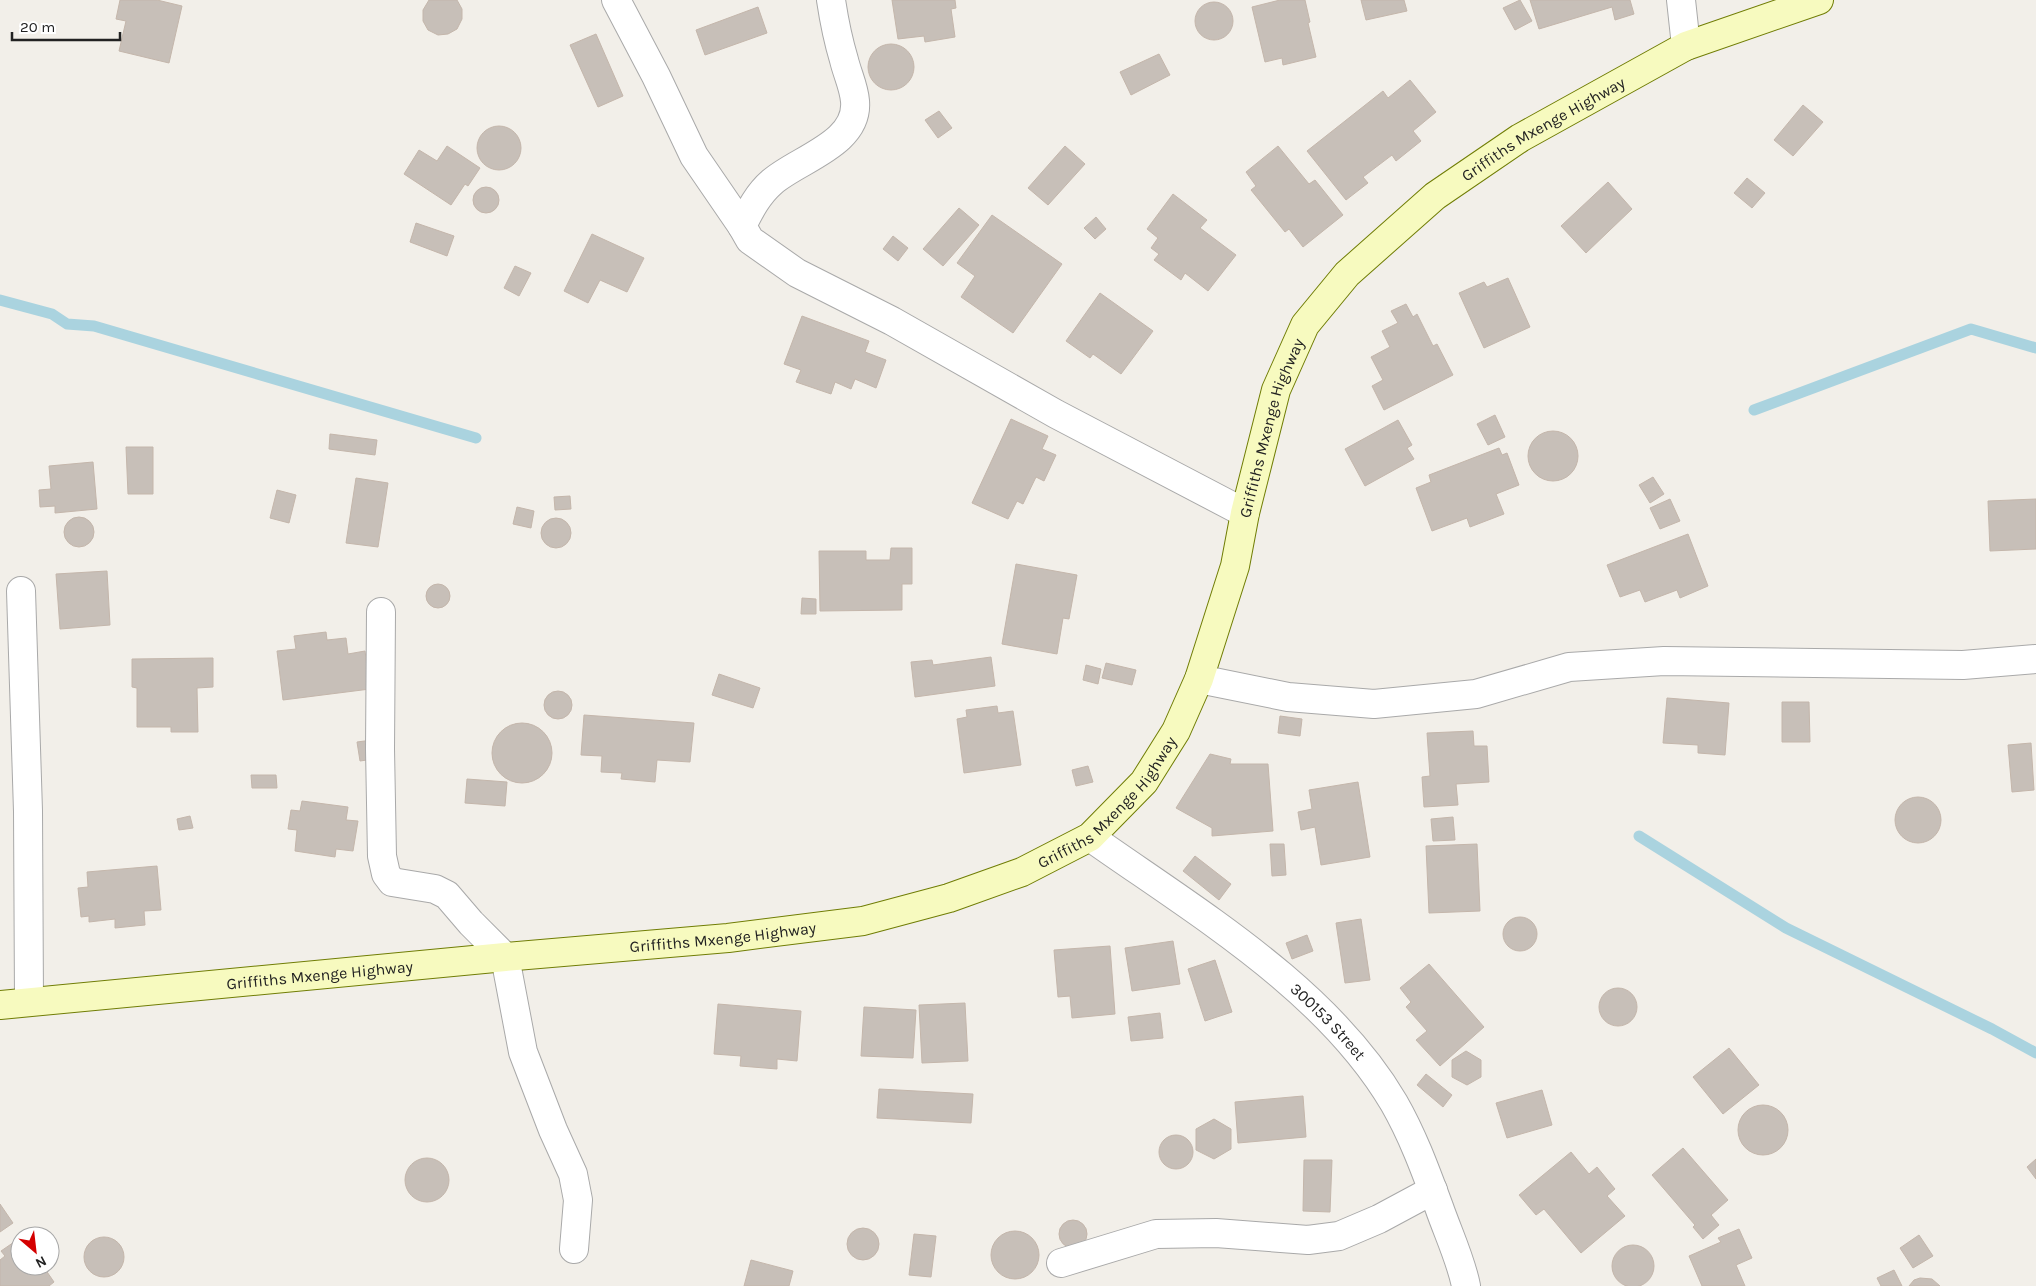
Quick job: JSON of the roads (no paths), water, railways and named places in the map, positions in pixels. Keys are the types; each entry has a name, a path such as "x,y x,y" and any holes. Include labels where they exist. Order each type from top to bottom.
{"street":[{"path":"616,0 656,76 694,156 750,240 797,273 892,321 1056,414 1245,513"},
{"path":"742,226 752,206 772,182 786,171 833,144 845,132 852,121 855,100 837,37 831,0"},
{"path":"1681,0 1686,46"},
{"name":"Griffiths Mxenge Highway","path":"0,1005 505,957 728,938 863,920 949,898 1022,872 1090,836 1144,782 1176,731 1199,679 1235,566 1245,513 1276,390 1304,325 1347,274 1435,196 1520,138 1686,46 1819,0"},
{"path":"21,591 28,811 29,1001"},
{"path":"381,612 380,768 382,856 386,874 392,882 435,890 447,895 471,923 505,957 523,1052 553,1130 573,1174 578,1200 574,1249"},
{"path":"1199,679 1288,697 1374,704 1476,694 1568,668 1635,663 1674,661 1963,665 2036,659"},
{"name":"300153 Street","path":"1090,836 1240,943 1311,1000 1359,1052 1394,1103 1421,1156 1466,1286"},
{"path":"1061,1263 1156,1234 1216,1233 1308,1240 1339,1236 1379,1218 1432,1190"}],"waterway":[{"path":"0,300 52,314 67,324 94,326 476,438"},
{"path":"1754,410 1971,329 2036,348"},
{"path":"1639,836 1786,928 1992,1029 2036,1053"}]}
